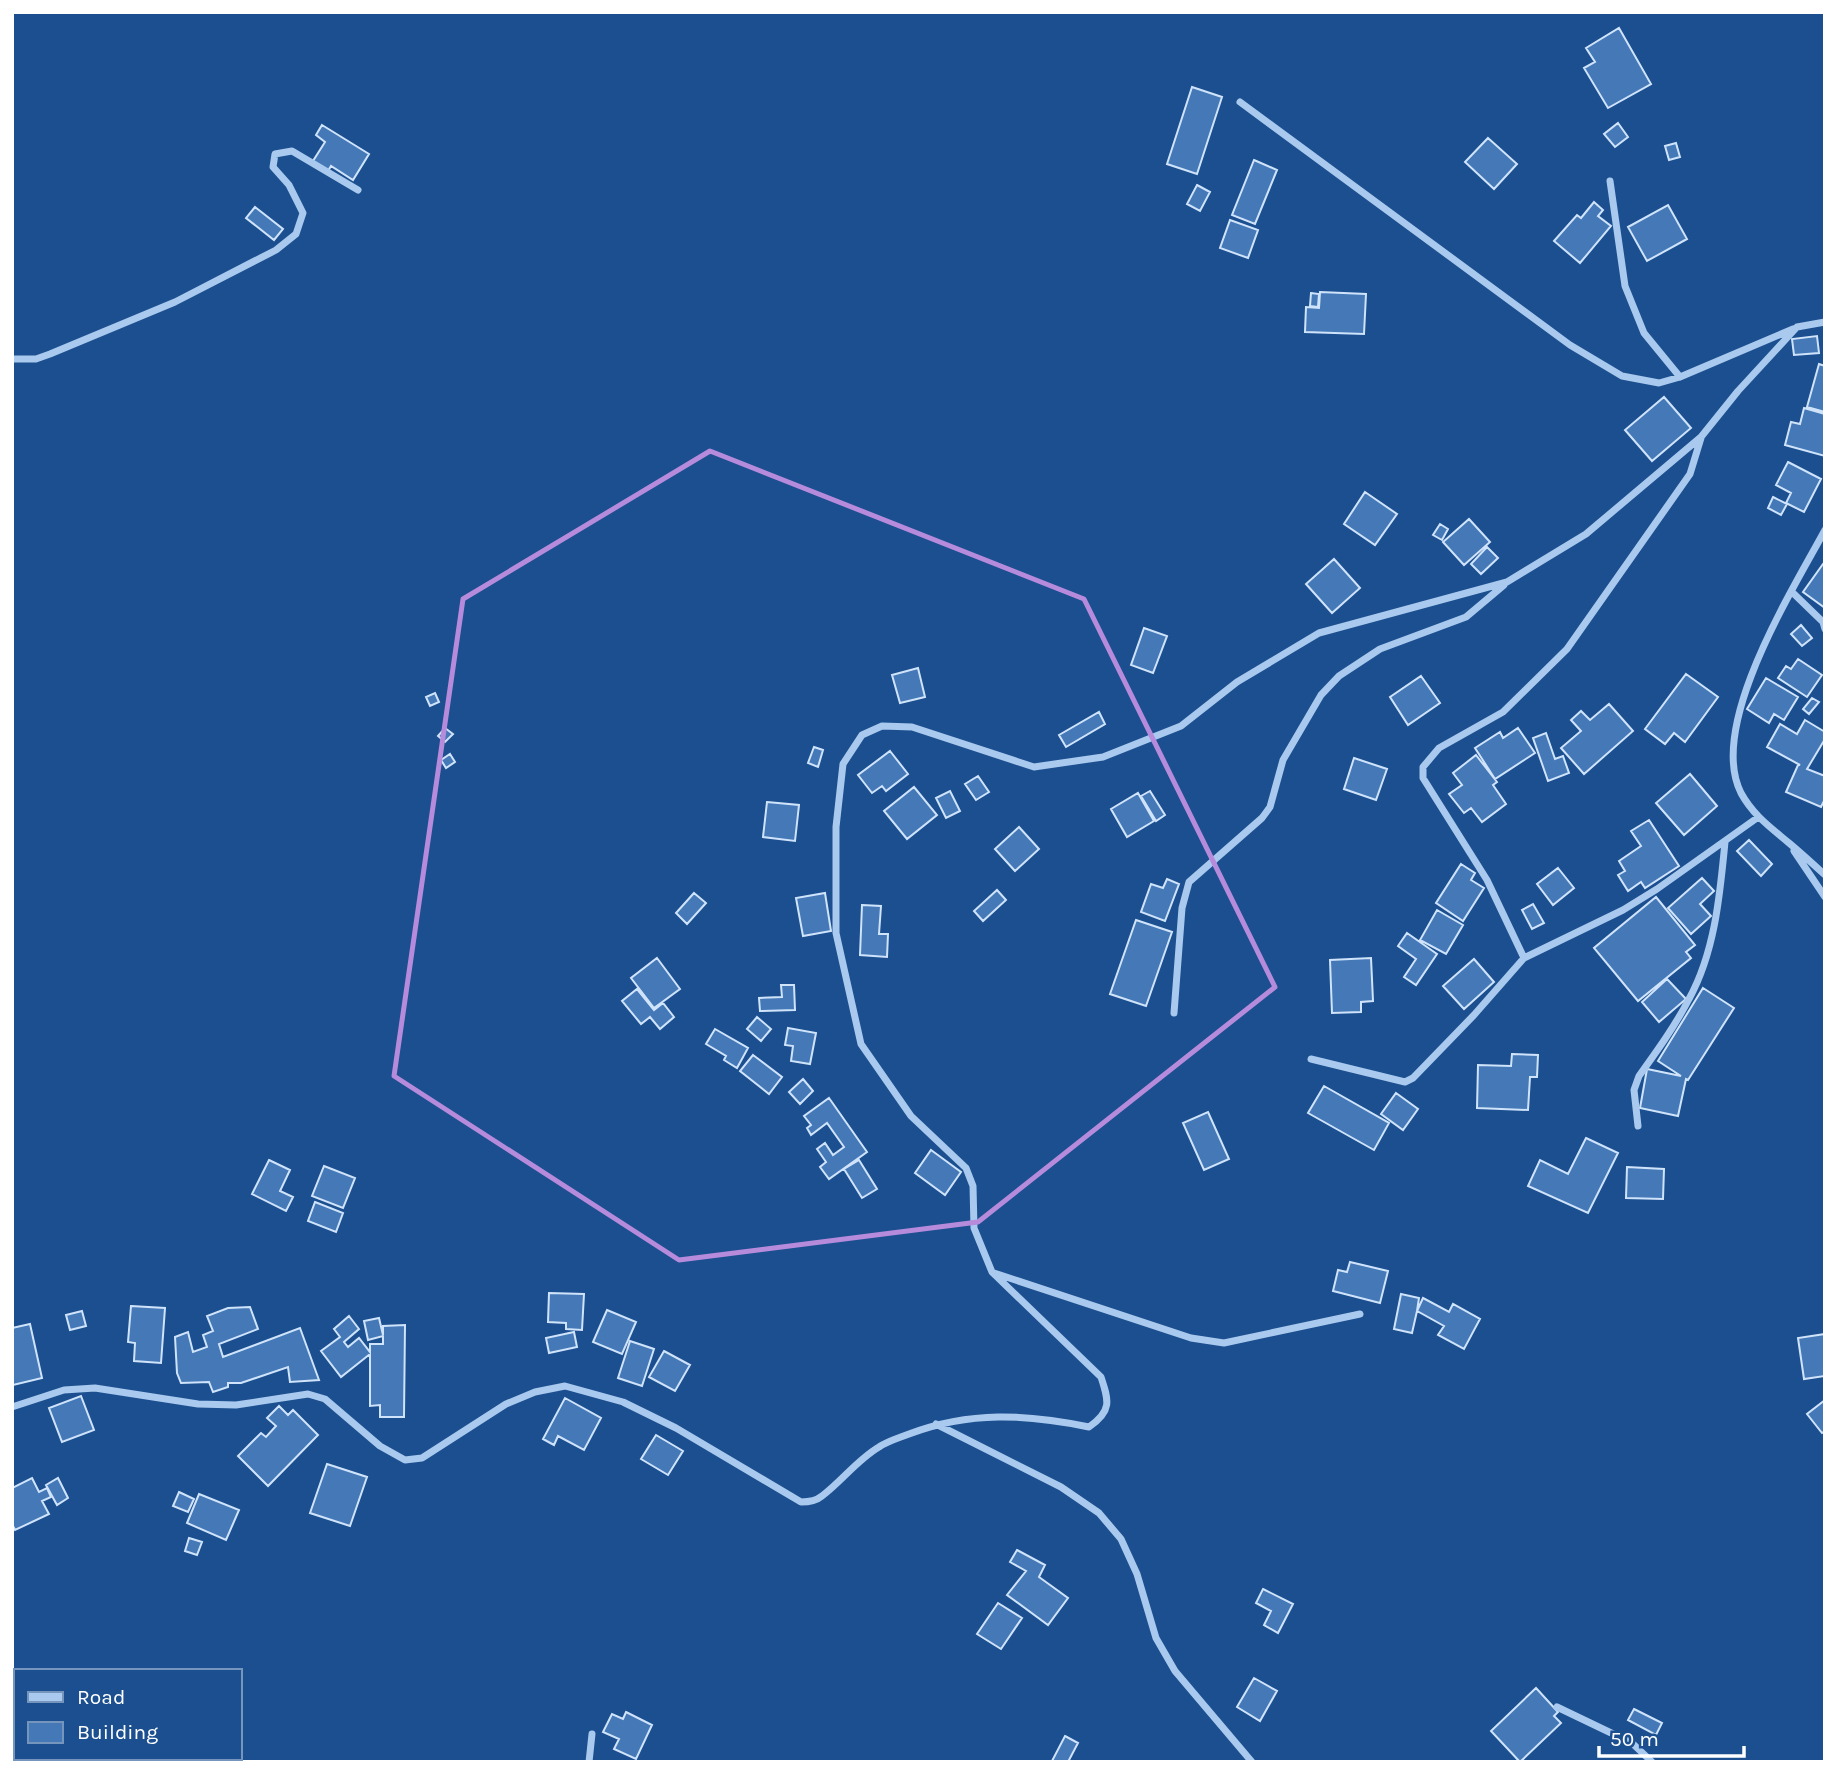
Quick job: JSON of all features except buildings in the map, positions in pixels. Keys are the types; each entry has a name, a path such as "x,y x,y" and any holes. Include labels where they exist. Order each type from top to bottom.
{"street":[{"path":"1240,102 1570,345 1622,376 1659,383 1680,377 1797,327 1825,322"},
{"path":"12,359 36,359 50,354 175,302 276,250 296,234 303,213 289,185 273,167 275,154 292,151 358,190"},
{"path":"1609,181 1625,286 1644,333 1680,377"},
{"path":"1174,1013 1182,908 1189,882 1262,818 1270,807 1283,760 1321,695 1339,676 1380,649 1466,617 1507,582 1586,534 1701,437 1738,391 1797,327"},
{"path":"1524,958 1487,880 1423,778 1423,766 1439,748 1503,712 1567,649 1690,474 1701,437"},
{"path":"1825,530 1760,656 1738,710 1733,746 1734,769 1740,791 1757,818 1825,875"},
{"path":"12,1407 64,1390 95,1388 198,1404 236,1405 308,1394 325,1399 380,1446 405,1460 422,1458 506,1404 535,1392 565,1386 623,1402 676,1428 802,1502 811,1502 821,1497 851,1468 881,1445 936,1424 978,1417 1045,1418 1089,1427 1103,1417 1108,1398 1101,1377 992,1272 974,1228 973,1186 966,1168 911,1116 861,1044 836,933 836,827 843,764 862,735 882,726 912,727 1034,767 1103,757 1181,726 1237,682 1319,633 1507,582"},
{"path":"1792,592 1823,622 1825,629"},
{"path":"1311,1059 1405,1082 1413,1078 1524,958 1623,910 1757,818"},
{"path":"1638,1126 1634,1090 1636,1083 1690,997 1710,942 1720,902 1725,842"},
{"path":"1789,843 1825,897"},
{"path":"992,1272 1191,1338 1224,1343 1360,1314"},
{"path":"936,1424 1061,1487 1099,1513 1121,1539 1137,1574 1156,1638 1175,1671 1252,1762"},
{"path":"1557,1707 1632,1744 1652,1762"},
{"path":"589,1762 592,1734"}],"highlighted area":[{"path":"710,451 1084,599 1275,987 978,1222 679,1260 394,1076 463,599"}]}
